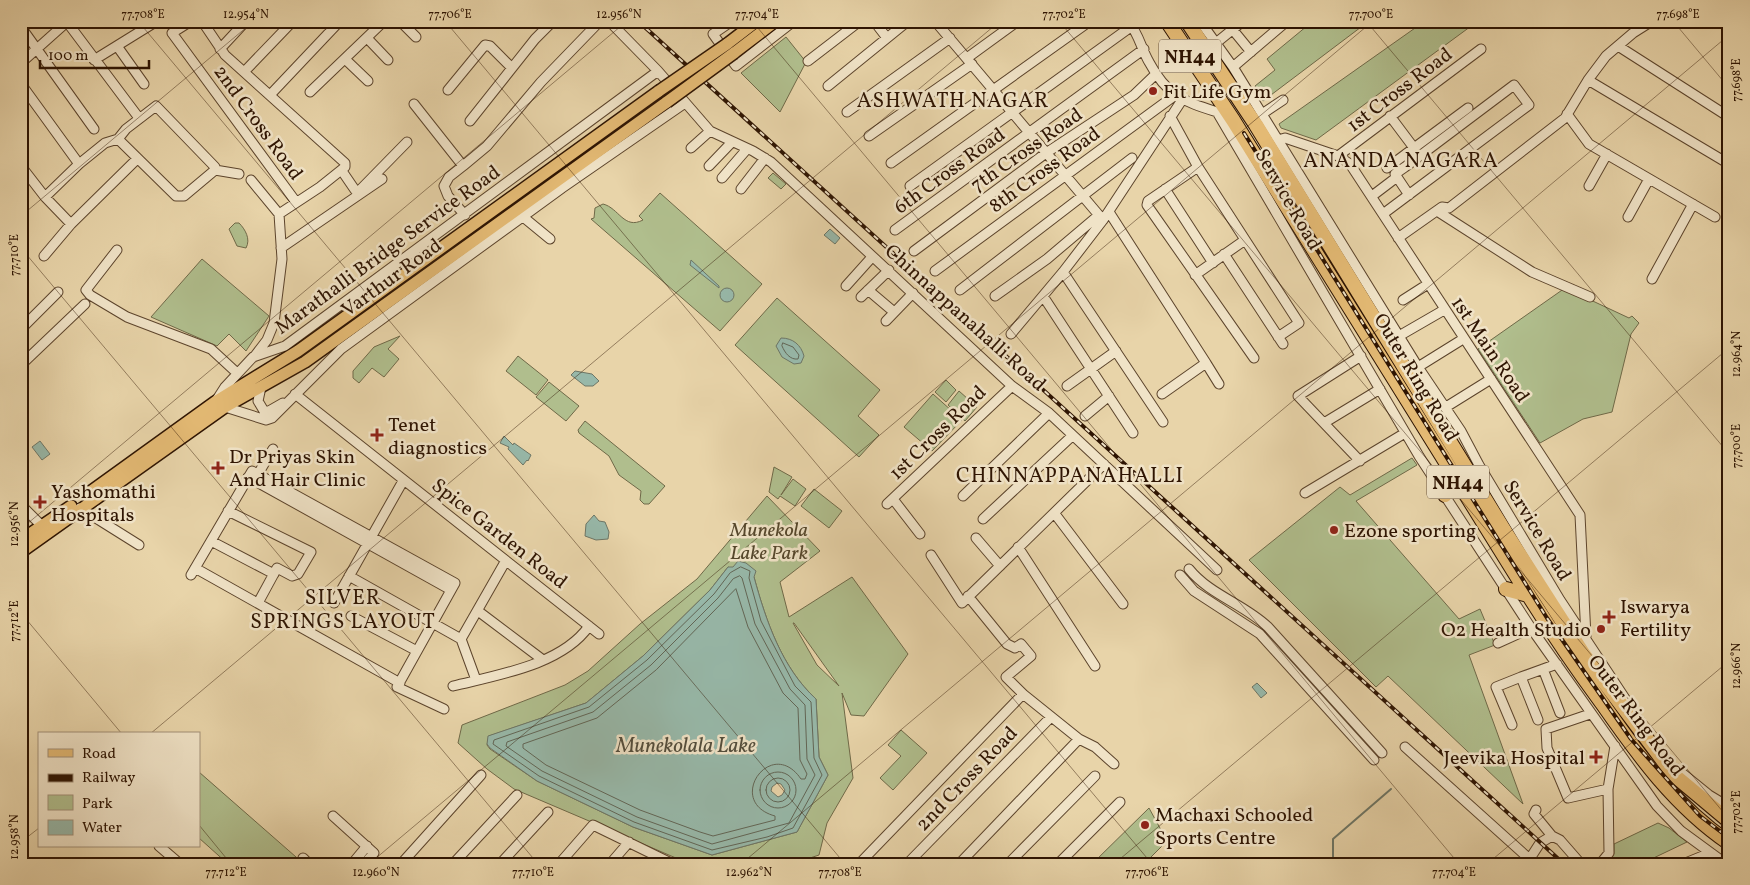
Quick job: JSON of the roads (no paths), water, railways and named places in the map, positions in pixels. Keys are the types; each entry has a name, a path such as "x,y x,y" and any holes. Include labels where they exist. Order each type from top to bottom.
{"highway":[{"name":"NH44","path":"1167,21 1223,112"},
{"name":"NH44","path":"1187,21 1273,143"},
{"name":"Outer Ring Road","path":"1223,112 1375,346 1528,595 1648,768 1688,811 1729,843"},
{"name":"Outer Ring Road","path":"1273,143 1580,648 1660,758 1694,794 1727,815"},
{"path":"1445,495 1453,475"},
{"path":"1506,589 1528,595"},
{"path":"1713,832 1720,833 1726,828 1727,815"}],"main road":[{"name":"Varthur Road","path":"21,552 220,404 260,387 305,362 667,102 757,21"},
{"name":"Varthur Road","path":"21,540 275,366 659,91 776,21"}],"street":[{"path":"94,60 157,21"},
{"name":"2nd Cross Road","path":"191,21 172,33 296,202"},
{"path":"202,21 220,49 345,163 346,167 342,171 279,214"},
{"path":"220,49 246,21"},
{"path":"244,72 293,21"},
{"path":"324,21 332,29"},
{"path":"270,95 340,21"},
{"path":"310,92 384,21"},
{"path":"400,21 416,37"},
{"path":"470,121 535,39 553,21"},
{"path":"465,215 448,196 444,186 449,177 488,146 541,82 600,21"},
{"name":"Chinnappanahalli Road","path":"609,21 658,71 710,130 765,158 815,202 872,257 889,270 1012,386 1049,412 1072,436 1217,570"},
{"path":"727,50 732,21"},
{"path":"727,50 794,21"},
{"path":"808,61 860,21"},
{"path":"874,21 887,38"},
{"path":"828,86 908,21"},
{"path":"869,136 969,61 1018,21"},
{"path":"890,163 994,91 1090,21"},
{"name":"Service Road","path":"1200,21 1233,67 1262,114 1273,143 1446,407 1553,588 1644,728 1677,769 1709,795 1727,815"},
{"path":"1216,44 1244,21"},
{"path":"1233,67 1287,21"},
{"path":"1398,238 1442,208 1449,208 1564,118 1606,56 1652,21"},
{"path":"21,63 67,22 139,118"},
{"path":"939,22 969,61 1101,218"},
{"path":"910,186 1130,24 1144,49 1148,62 1178,98 1223,112"},
{"path":"21,26 94,129"},
{"path":"1234,30 1251,52"},
{"path":"367,38 388,60"},
{"path":"847,112 950,38"},
{"path":"448,90 485,44 490,46 512,68"},
{"path":"117,46 144,84"},
{"path":"1618,46 1729,116"},
{"name":"6th Cross Road","path":"895,230 1144,49"},
{"name":"1st Cross Road","path":"1338,156 1481,49"},
{"path":"345,59 368,81"},
{"name":"Marathalli Bridge Service Road","path":"220,404 237,373 253,358 286,346 658,71"},
{"name":"7th Cross Road","path":"914,252 1046,153 1134,95 1157,73"},
{"path":"1588,80 1729,164"},
{"path":"21,84 80,164"},
{"path":"1383,214 1410,195 1529,105 1514,85 1395,174 1410,195"},
{"path":"994,296 1109,212 1170,116 1178,98"},
{"name":"8th Cross Road","path":"935,271 1065,175 1178,98"},
{"path":"1262,114 1283,100"},
{"path":"220,404 269,419 285,407 295,394 336,354 522,216 685,103"},
{"path":"414,104 463,166"},
{"path":"45,197 105,143 118,139 139,118 156,106 215,167 215,170"},
{"path":"1386,168 1468,108"},
{"name":"Service Road","path":"1223,112 1406,433 1531,628 1590,714 1657,806 1705,857 1726,864"},
{"path":"1567,114 1589,144 1715,217"},
{"path":"1170,116 1198,167 1299,323 1280,341 1224,254"},
{"path":"1390,116 1414,148"},
{"path":"691,148 710,130"},
{"name":"1st Main Road","path":"1273,143 1285,138 1338,156 1350,164 1580,515 1586,637"},
{"path":"118,139 176,196 184,196 215,170 239,174"},
{"path":"342,171 355,190 359,191 407,142"},
{"path":"709,166 732,142"},
{"path":"722,178 747,149"},
{"path":"1589,186 1607,154"},
{"path":"741,189 765,158"},
{"path":"960,290 1132,158"},
{"path":"44,256 71,224 137,159"},
{"path":"21,166 45,197 71,224"},
{"path":"1198,167 1148,201 1147,205 1254,358"},
{"path":"1372,196 1397,177"},
{"path":"281,248 382,179"},
{"path":"1628,217 1649,179"},
{"path":"251,180 279,214 281,248 274,323 267,340 253,358"},
{"path":"1165,190 1213,263"},
{"path":"1652,279 1693,204"},
{"path":"1437,211 1532,272 1590,297"},
{"path":"1109,212 1219,384"},
{"path":"522,216 550,238"},
{"path":"1011,334 1063,272 1101,218"},
{"path":"1195,275 1245,240"},
{"path":"117,250 86,290 90,296 127,317 211,349 237,373"},
{"path":"846,286 872,257"},
{"path":"861,297 889,270"},
{"path":"1063,272 1163,422"},
{"path":"1402,300 1428,284"},
{"path":"868,290 894,312"},
{"path":"21,329 58,292"},
{"path":"886,321 913,293"},
{"path":"1043,296 1133,433"},
{"path":"21,365 85,304"},
{"path":"1399,336 1444,310"},
{"path":"1418,367 1463,339"},
{"path":"1067,386 1116,351"},
{"path":"1360,460 1298,396 1361,356"},
{"name":"Marathalli Bridge Service Road","path":"253,358 253,364 256,369 275,366"},
{"path":"1162,394 1206,363"},
{"path":"1446,407 1491,379"},
{"name":"1st Cross Road","path":"920,534 890,502 1012,386"},
{"path":"260,387 259,404 267,412 295,394"},
{"path":"1324,423 1380,389"},
{"name":"Spice Garden Road","path":"295,394 505,562 599,634"},
{"path":"1085,416 1108,396"},
{"path":"962,496 1049,412"},
{"path":"1304,494 1406,433"},
{"path":"983,519 1072,436"},
{"path":"273,449 253,474 228,511 193,572 258,603 400,683"},
{"path":"931,555 962,603 1104,464"},
{"path":"253,474 453,587 398,687 444,708"},
{"path":"334,602 404,481"},
{"path":"21,505 42,526"},
{"path":"80,508 139,545"},
{"path":"228,511 311,552 298,574 292,576 277,568 258,603"},
{"path":"1055,514 1123,604"},
{"path":"976,538 1000,566"},
{"path":"211,541 274,574"},
{"path":"1018,547 1095,666"},
{"path":"461,639 505,562"},
{"path":"1189,568 1201,582 1258,618 1268,627 1382,753"},
{"path":"1180,575 1194,590 1260,634 1374,760"},
{"path":"350,576 461,639 476,680"},
{"path":"968,596 1007,644 1015,648 1021,644 1031,656 1006,677 1023,694 1079,740 1095,747 1114,764"},
{"path":"478,611 543,660"},
{"path":"351,616 418,651"},
{"path":"453,686 543,660 572,646 588,626"},
{"path":"1498,643 1531,628"},
{"path":"1512,724 1496,687 1557,664"},
{"path":"1543,670 1560,713"},
{"path":"1521,677 1538,720"},
{"path":"859,864 1023,694"},
{"path":"1590,714 1546,729 1547,748 1568,798 1608,789"},
{"name":"2nd Cross Road","path":"907,864 1051,717"},
{"path":"959,864 1079,740"},
{"path":"1600,864 1609,853 1608,789 1615,746"},
{"path":"1405,748 1532,862 1540,842 1546,837 1552,836"},
{"path":"401,864 481,775"},
{"path":"1008,864 1095,776"},
{"path":"453,864 517,795"},
{"path":"1058,864 1120,802"},
{"path":"1536,810 1534,814 1552,836 1560,840 1581,864"},
{"path":"500,864 548,812"},
{"path":"333,816 374,852 364,864"},
{"path":"559,864 592,825 629,842 661,861 673,864"},
{"path":"610,864 629,842"},
{"path":"352,864 368,846"},
{"path":"161,848 180,864"},
{"path":"1683,864 1705,857"}],"water":[{"path":"830,229 840,238 835,244 824,235"},
{"path":"691,260 719,286 719,288 690,265"},
{"path":"727,288 732,290 734,295 732,300 727,302 722,300 720,295 722,290"},
{"path":"781,338 789,339 799,345 804,356 801,363 794,364 782,357 776,346"},
{"path":"575,371 592,374 599,381 593,386 585,386 571,375"},
{"path":"504,436 513,445 514,443 531,455 523,465 508,449 509,447 500,443"},
{"path":"40,441 50,454 42,460 32,447"},
{"path":"594,515 599,521 605,522 609,532 608,539 596,540 585,536 586,524"},
{"name":"Munekolala Lake","path":"738,561 746,563 756,571 754,577 777,643 794,673 816,699 819,757 828,775 797,832 712,855 633,827 537,781 487,744 488,736 586,703 643,656 710,590 728,567 733,567","holes":["777,783 781,784 785,790 778,797 771,791 772,787"]},
{"path":"1257,683 1267,693 1261,698 1252,687"}],"waterway":[{"path":"1333,864 1333,839 1391,789"}],"railway":[{"path":"638,21 1564,864"},
{"path":"1244,133 1547,618 1631,739 1700,816 1729,838"}],"place":[{"name":"Fit Life Gym","path":"1153,91"},
{"name":"Tenet diagnostics","path":"377,435"},
{"name":"Dr Priyas Skin And Hair Clinic","path":"218,468"},
{"name":"Yashomathi Hospitals","path":"40,502"},
{"name":"Ezone sporting","path":"1334,530"},
{"name":"Iswarya Fertility","path":"1609,617"},
{"name":"O2 Health Studio","path":"1601,629"},
{"name":"Jeevika Hospital","path":"1596,757"},
{"name":"Machaxi Schooled Sports Centre","path":"1145,825"}],"district":[{"name":"ASHWATH NAGAR","path":"953,100"},
{"name":"ANANDA NAGARA","path":"1401,160"},
{"name":"CHINNAPPANAHALLI","path":"1070,475"},
{"name":"SILVER SPRINGS LAYOUT","path":"343,609"}],"park label":[{"name":"Munekola Lake Park","path":"769,540"}]}
